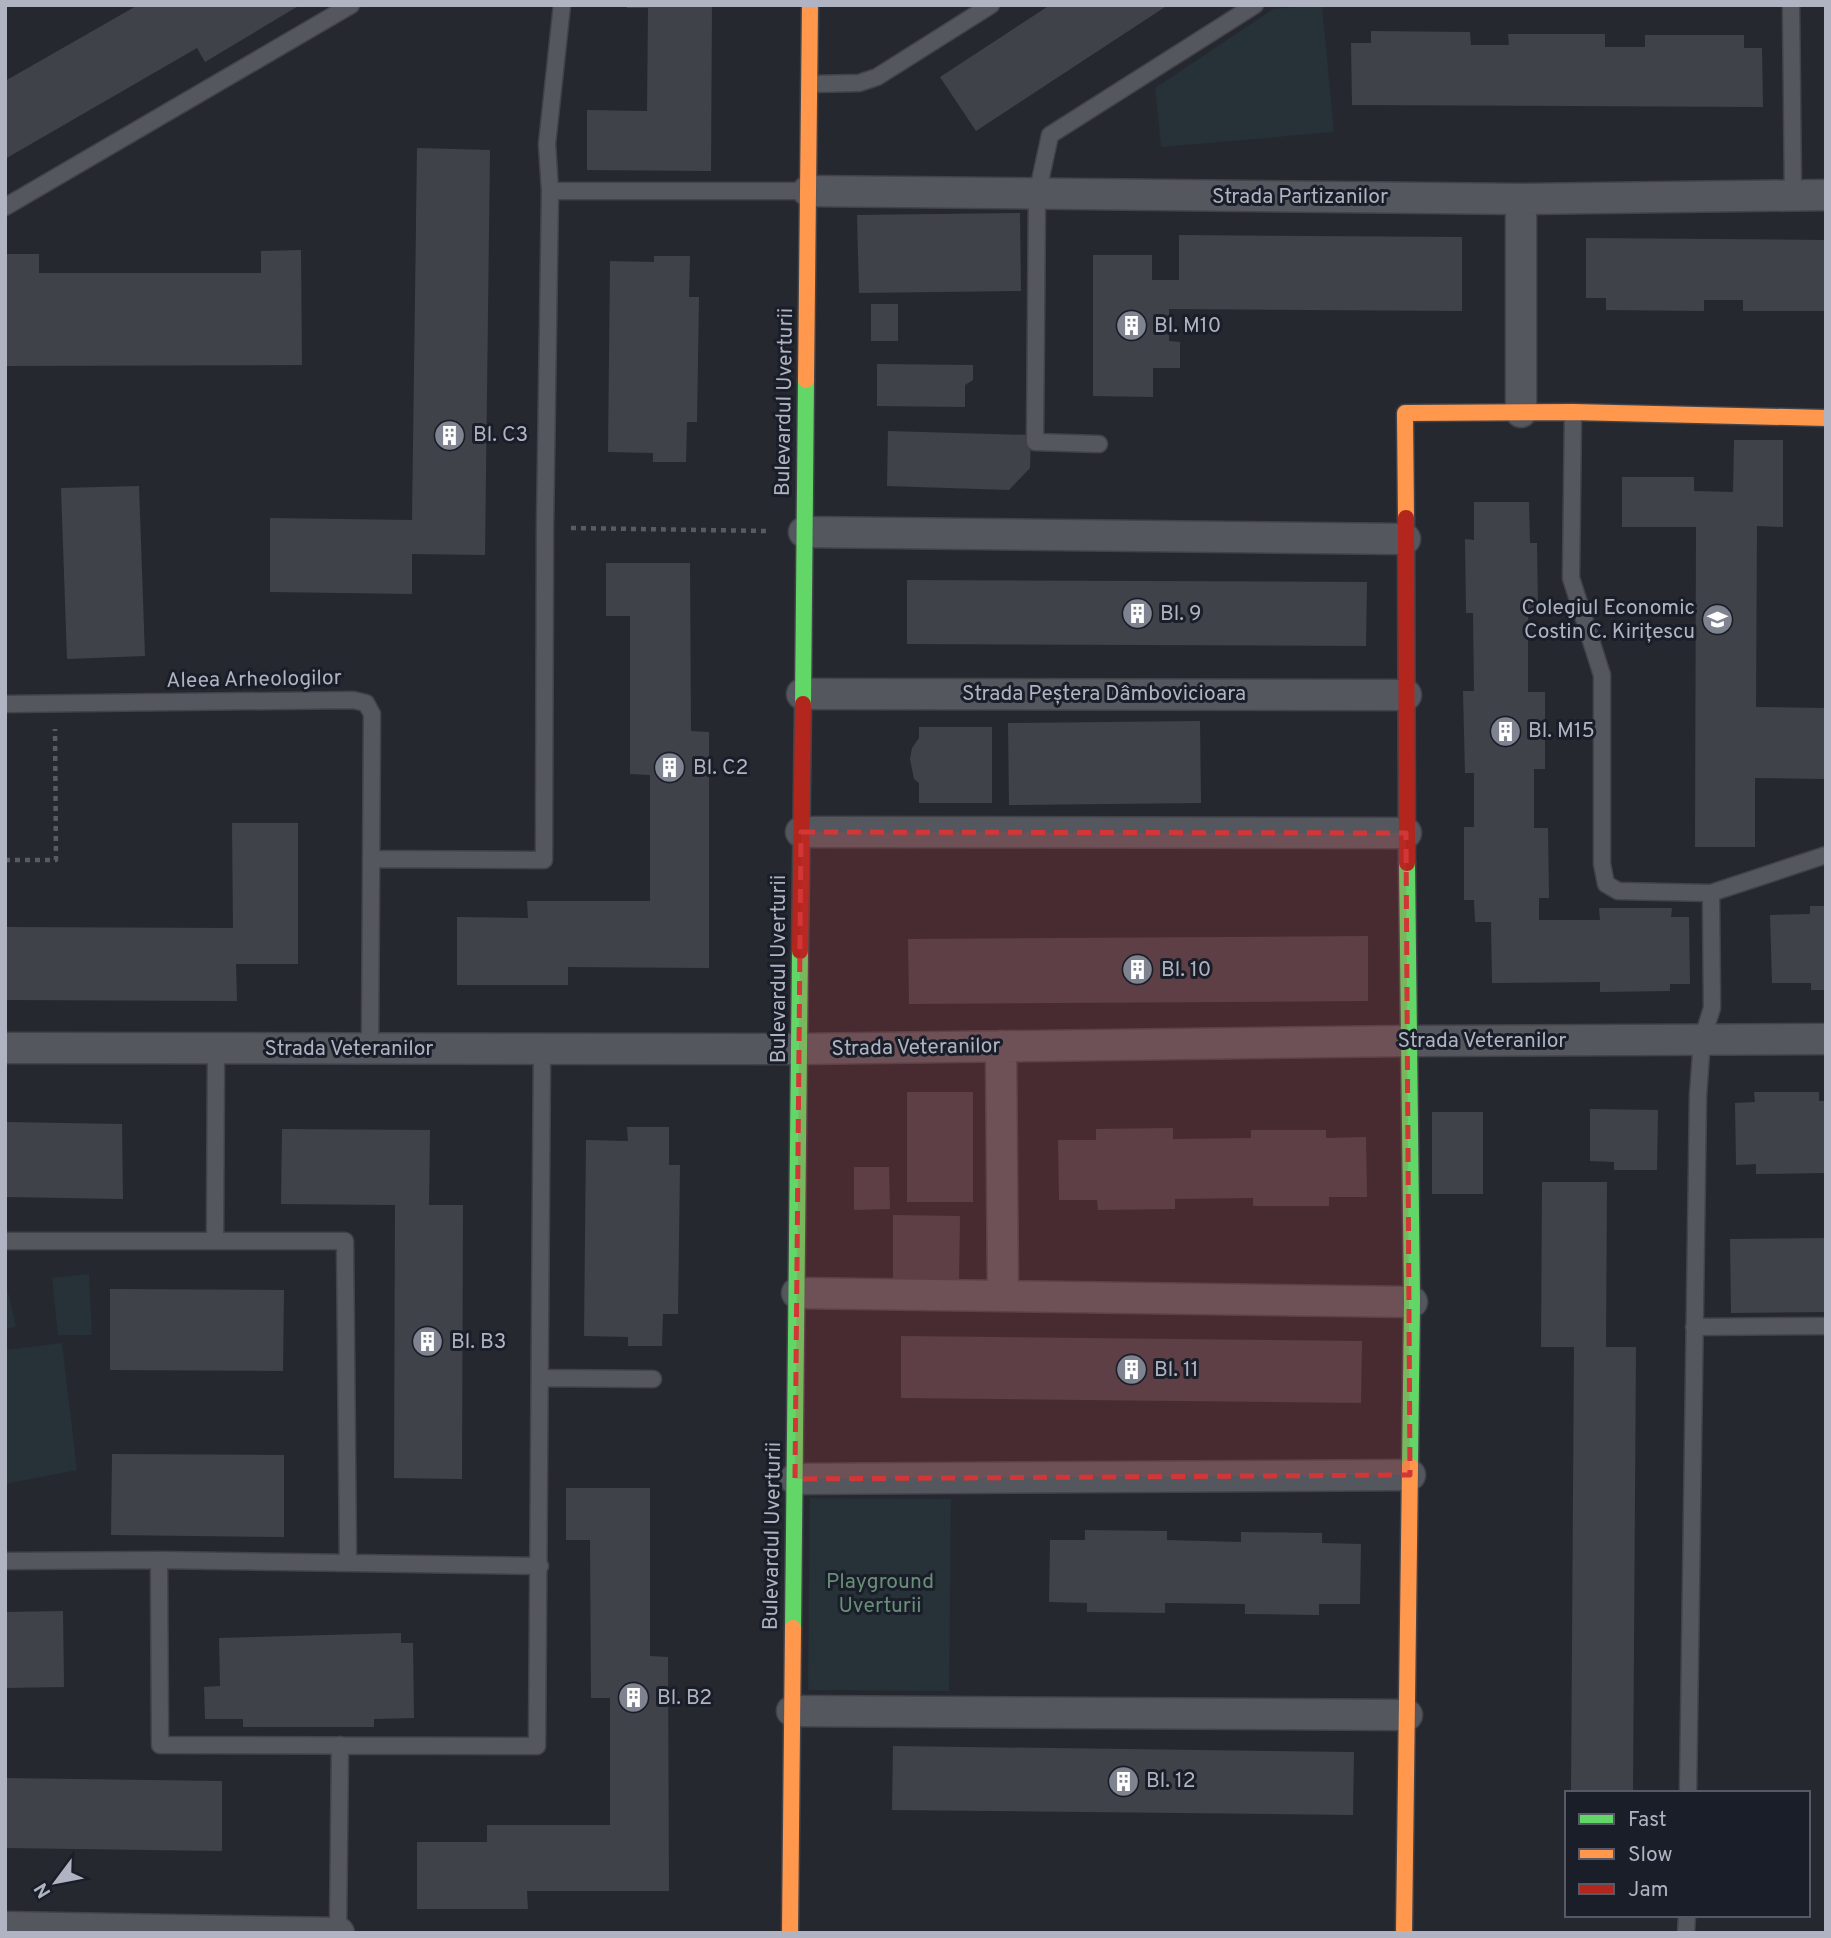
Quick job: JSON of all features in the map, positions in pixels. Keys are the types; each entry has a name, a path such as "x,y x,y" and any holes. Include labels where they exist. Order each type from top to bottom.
{"street":[{"name":"Bulevardul Uverturii","path":"790,1933 810,5"},
{"name":"Strada Partizanilor","path":"808,191 1521,199 1826,195"},
{"path":"1521,199 1521,412"},
{"path":"1404,1933 1412,1301 1406,833 1405,413 1573,412 1826,418"},
{"path":"804,532 1405,539"},
{"name":"Strada Peștera Dâmbovicioara","path":"803,694 1406,695"},
{"path":"801,832 1406,833"},
{"name":"Strada Veteranilor","path":"5,1048 799,1049 1826,1039"},
{"path":"1001,1046 1003,1296"},
{"path":"797,1293 1412,1301"},
{"path":"795,1479 1410,1475"},
{"path":"792,1711 1407,1715"},
{"path":"5,1927 338,1933"}],"lane":[{"path":"5,206 351,5"},
{"path":"371,859 544,860 550,191 547,144 562,5"},
{"path":"810,84 859,83 877,77 990,5"},
{"path":"1099,444 1035,442 1037,195 1050,135 1255,5"},
{"path":"1791,5 1793,195"},
{"path":"550,191 808,191"},
{"path":"1573,412 1572,578 1602,675 1602,864 1606,884 1618,891 1711,893 1826,856"},
{"name":"Aleea Arheologilor","path":"5,704 353,700 366,703 372,714 370,1048"},
{"path":"1688,1791 1698,1108 1702,1040 1712,1008 1711,893"},
{"path":"215,1241 216,1048"},
{"path":"159,1560 160,1745 537,1746 542,1049"},
{"path":"5,1241 345,1241 348,1562"},
{"path":"1694,1327 1826,1326"},
{"path":"541,1378 653,1379"},
{"path":"5,1561 159,1560 540,1566"},
{"path":"338,1933 340,1745"}],"path":[{"path":"545,527 804,532"},
{"path":"5,860 56,860 55,704"}],"highlighted area":[{"path":"801,832 1406,833 1410,1475 795,1479"}],"green space":[{"path":"1322,5 1334,132 1161,147 1155,88 1273,9"},
{"path":"89,1274 92,1335 58,1335 52,1278"},
{"path":"5,1279 16,1327 5,1329"},
{"path":"62,1343 77,1470 5,1484 5,1350"},
{"name":"Playground Uverturii","path":"810,1498 951,1499 949,1691 808,1690"}],"building":[{"path":"138,5 300,5 205,62 197,48 5,159 5,81"},
{"path":"627,5 712,5 711,171 587,170 587,110 647,111 648,8 627,8"},
{"path":"1050,5 1168,5 976,131 940,77"},
{"path":"1371,31 1470,32 1471,45 1509,45 1508,34 1605,34 1605,47 1645,47 1645,35 1744,35 1744,48 1762,48 1763,107 1352,105 1351,43 1371,43"},
{"name":"Bl. C3","path":"417,148 490,150 485,555 412,554 412,594 270,592 270,518 412,520"},
{"path":"1020,213 1021,291 859,293 857,215"},
{"name":"Bl. M10","path":"1179,235 1462,237 1462,311 1169,309 1169,341 1180,342 1180,368 1153,368 1153,397 1093,396 1093,255 1152,255 1152,280 1179,280"},
{"path":"1586,238 1826,240 1826,311 1743,311 1743,300 1704,300 1704,311 1606,310 1606,298 1586,298"},
{"path":"301,250 302,365 6,366 6,254 39,254 39,273 261,273 261,251"},
{"path":"654,256 690,256 689,297 699,297 697,422 687,422 686,462 653,462 653,453 608,452 610,261 654,262"},
{"path":"871,304 898,304 898,341 871,341"},
{"path":"877,364 973,365 973,380 965,385 965,407 877,406"},
{"path":"888,431 1031,435 1030,468 1009,490 887,486"},
{"path":"1734,440 1783,440 1783,527 1757,526 1756,707 1826,708 1826,779 1755,778 1755,847 1695,847 1696,527 1622,527 1622,477 1694,477 1694,491 1733,492"},
{"path":"139,486 145,656 67,659 61,488"},
{"name":"Bl. M15","path":"1474,502 1529,502 1530,543 1537,543 1538,609 1528,609 1528,692 1545,692 1545,769 1534,769 1534,828 1548,828 1549,898 1539,898 1539,920 1600,920 1599,908 1672,908 1671,917 1689,917 1690,984 1670,984 1670,991 1600,992 1600,982 1492,983 1491,922 1475,922 1474,900 1464,900 1464,827 1474,827 1474,773 1465,773 1463,691 1474,691 1473,613 1466,613 1465,539 1474,540"},
{"name":"Bl. C2","path":"606,563 690,563 691,731 709,732 709,968 568,967 568,985 457,985 457,917 528,918 527,901 650,901 650,775 630,774 630,616 606,616"},
{"name":"Bl. 9","path":"907,580 1367,582 1366,646 907,644"},
{"path":"1200,721 1201,803 1009,805 1008,723"},
{"path":"919,727 992,727 992,803 919,803 919,783 914,779 910,759 912,748 919,738"},
{"path":"232,823 298,823 298,964 236,964 237,1001 5,1000 5,927 233,928"},
{"path":"1810,906 1826,906 1826,990 1811,990 1811,983 1772,983 1770,915 1810,914"},
{"name":"Bl. 10","path":"1368,936 1368,1001 909,1004 908,939"},
{"path":"907,1092 973,1092 973,1202 907,1202"},
{"path":"1754,1092 1819,1092 1819,1101 1826,1101 1824,1173 1756,1174 1756,1164 1736,1165 1735,1103 1755,1102"},
{"path":"1590,1109 1658,1110 1657,1170 1614,1170 1614,1162 1590,1161"},
{"path":"1432,1112 1483,1112 1483,1194 1432,1194"},
{"path":"5,1122 122,1124 123,1199 5,1197"},
{"path":"627,1127 669,1127 669,1165 680,1165 678,1314 663,1314 662,1346 628,1346 628,1337 584,1336 586,1140 628,1141"},
{"path":"1173,1128 1173,1139 1251,1138 1251,1130 1326,1130 1326,1138 1366,1137 1367,1197 1329,1197 1329,1206 1253,1206 1253,1198 1175,1199 1175,1209 1098,1210 1097,1200 1059,1200 1058,1140 1096,1140 1096,1129"},
{"name":"Bl. B3","path":"282,1129 430,1130 429,1205 463,1205 462,1479 394,1478 395,1205 281,1204"},
{"path":"854,1167 889,1167 890,1209 854,1210"},
{"path":"1542,1182 1607,1182 1606,1347 1636,1347 1633,1791 1571,1791 1574,1347 1541,1347"},
{"path":"893,1215 960,1216 959,1284 893,1284"},
{"path":"1826,1238 1826,1312 1731,1313 1730,1239"},
{"path":"110,1289 284,1290 283,1371 110,1370"},
{"name":"Bl. 11","path":"901,1336 1362,1341 1361,1403 901,1398"},
{"path":"112,1454 284,1455 284,1537 111,1535"},
{"name":"Bl. B2","path":"566,1488 650,1488 650,1656 668,1657 669,1891 527,1891 528,1909 417,1909 417,1842 487,1842 487,1825 610,1825 610,1698 591,1698 590,1540 566,1540"},
{"path":"1085,1530 1167,1531 1167,1540 1241,1542 1241,1532 1322,1533 1322,1543 1361,1544 1360,1604 1319,1604 1319,1615 1245,1614 1245,1604 1165,1603 1165,1613 1087,1612 1087,1603 1049,1602 1050,1540 1085,1540"},
{"path":"63,1611 64,1687 5,1688 5,1612"},
{"path":"401,1633 401,1643 413,1643 414,1718 374,1719 374,1727 243,1727 243,1719 205,1719 204,1687 220,1686 219,1638"},
{"name":"Bl. 12","path":"893,1746 1354,1752 1353,1815 892,1810"},
{"path":"5,1778 222,1781 222,1851 5,1848"}],"traffic: fast":[{"path":"803,704 806,380"},
{"path":"1407,863 1412,1302 1410,1466"},
{"path":"793,1628 800,951"}],"traffic: slow":[{"path":"806,380 810,5"},
{"path":"1406,518 1405,413 1573,412 1826,418"},
{"path":"1404,1933 1410,1466"},
{"path":"790,1933 793,1628"}],"traffic: jam":[{"path":"1406,518 1407,863"},
{"path":"800,951 803,704"}],"place":[{"name":"Bl. M10","path":"1131,326"},
{"name":"Bl. C3","path":"450,435"},
{"name":"Bl. 9","path":"1137,614"},
{"name":"Colegiul Economic Costin C. Kirițescu","path":"1718,620"},
{"name":"Bl. M15","path":"1505,731"},
{"name":"Bl. C2","path":"670,768"},
{"name":"Bl. 10","path":"1138,970"},
{"name":"Bl. B3","path":"428,1342"},
{"name":"Bl. 11","path":"1131,1370"},
{"name":"Bl. B2","path":"634,1698"},
{"name":"Bl. 12","path":"1123,1781"}]}
